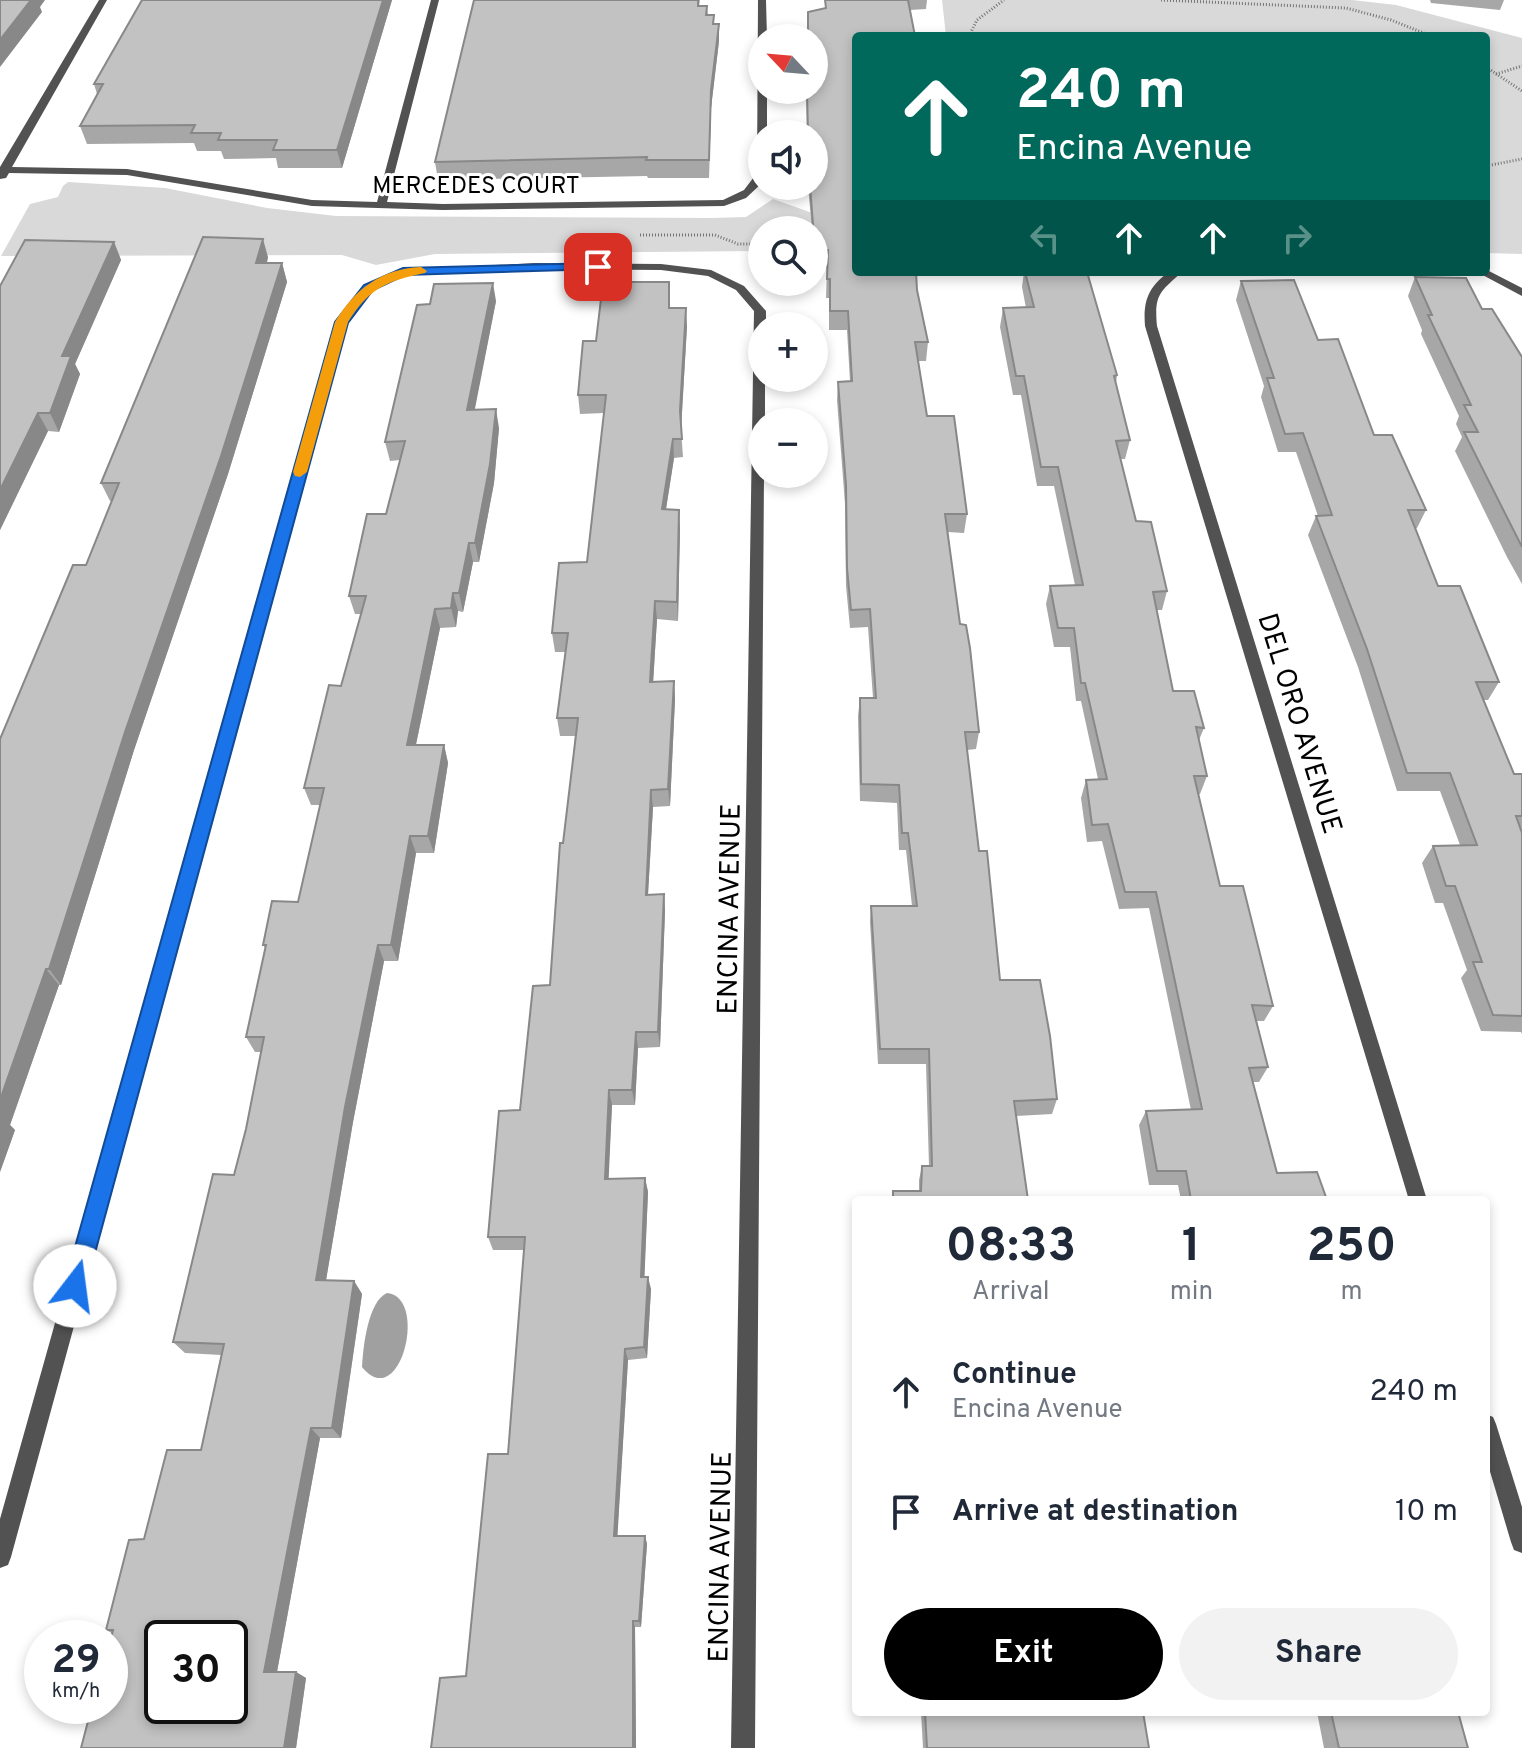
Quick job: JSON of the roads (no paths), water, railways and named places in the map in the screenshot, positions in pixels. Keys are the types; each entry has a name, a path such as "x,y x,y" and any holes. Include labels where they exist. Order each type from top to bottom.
{"street":[{"path":"2,173 103,0"},
{"path":"381,205 435,0"},
{"name":"MERCEDES COURT","path":"2,173 127,172 206,183 269,197 381,205 703,205 738,198 757,184 762,173 762,0"},
{"name":"ENCINA AVENUE","path":"0,1557 342,322 369,287 403,272 535,266 661,267 711,273 740,288 760,311 743,1748"},
{"name":"DEL ORO AVENUE","path":"1170,276 1157,285 1148,303 1151,326 1417,1196"},
{"path":"1490,276 1522,293"},
{"path":"1490,1437 1522,1542"}]}
